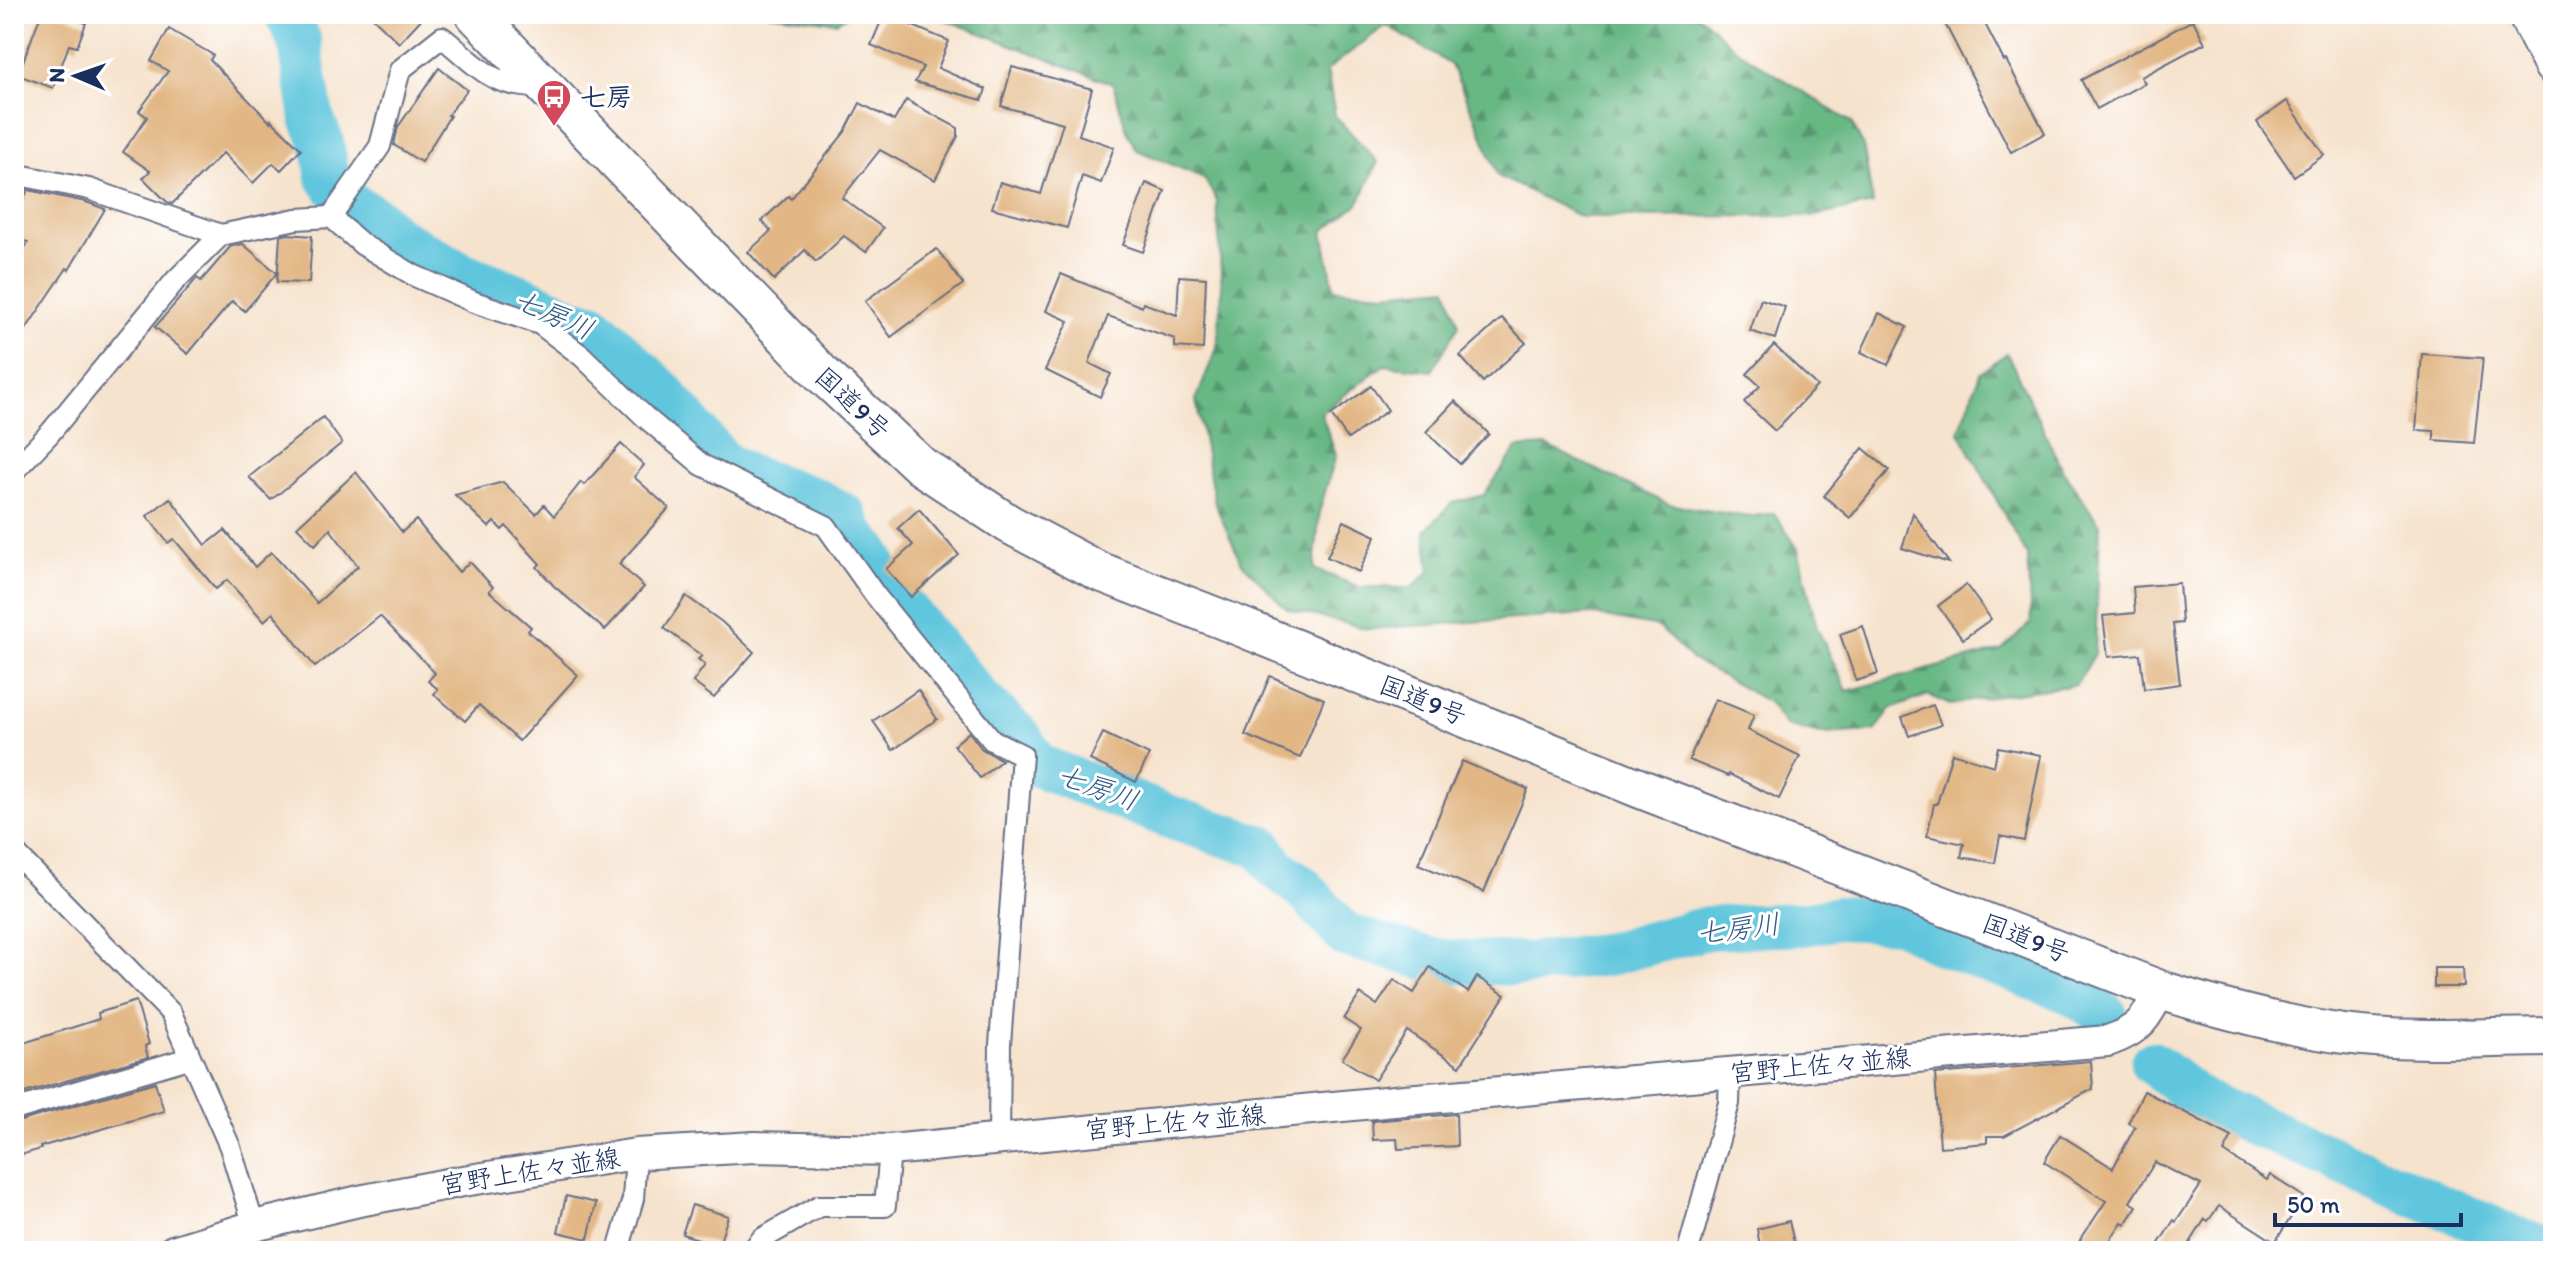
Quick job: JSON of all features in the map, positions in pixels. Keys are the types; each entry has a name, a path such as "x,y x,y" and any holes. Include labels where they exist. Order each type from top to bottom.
{"highway":[{"name":"国道9号","path":"475,14 821,373 921,466 1009,524 1098,571 1641,789 2160,990 2234,1013 2348,1034 2553,1037"},
{"path":"2527,14 2553,65"}],"main road":[{"name":"宮野上佐々並線","path":"173,1251 254,1226 433,1187 636,1154 754,1147 890,1150 1730,1072 2108,1041 2132,1033 2147,1015 2160,990"}],"street":[{"path":"331,217 380,146 400,70 442,37 493,79 522,87 545,87"},
{"path":"14,174 89,189 221,235 296,219 331,217 363,245 415,276 474,302 540,324 582,356 645,417 702,465 826,526 875,595 992,740 1022,755 1000,1044 999,1138"},
{"path":"14,471 50,433 175,281 221,235"},
{"path":"14,852 171,1013 230,1147 254,1226"},
{"path":"14,1110 189,1058"},
{"path":"1688,1251 1729,1103 1730,1072"},
{"path":"752,1251 762,1239 819,1206 885,1206 890,1150"},
{"path":"618,1251 633,1199 636,1154"}],"green space":[{"path":"767,14 851,14 836,22"},
{"path":"931,14 1697,14 1737,50 1851,122 1863,145 1873,204 1814,216 1581,217 1498,176 1451,65 1386,25 1327,70 1335,116 1378,162 1358,204 1323,231 1334,289 1385,293 1447,287 1459,325 1432,371 1384,365 1321,413 1336,455 1320,509 1314,569 1359,587 1411,588 1430,571 1425,531 1452,503 1484,495 1517,448 1547,446 1668,504 1748,517 1774,513 1798,549 1817,628 1847,691 2001,650 2031,623 2027,555 1959,432 1980,373 2007,353 2062,469 2100,525 2095,654 2076,685 1950,705 1928,695 1891,709 1875,731 1821,734 1786,726 1768,702 1691,659 1659,627 1588,614 1369,629 1287,609 1241,562 1215,504 1196,400 1217,347 1222,292 1217,201 1204,178 1137,150 1127,131 1113,84"}],"building":[{"path":"41,14 60,14 86,23 77,47 69,45 53,88 18,75"},
{"path":"369,14 426,14 399,43"},
{"path":"884,14 949,41 938,68 986,89 982,100 915,82 923,67 871,45"},
{"path":"1940,14 1980,14 2045,133 2011,152"},
{"path":"2193,20 2205,43 2141,77 2145,83 2097,109 2081,80"},
{"path":"169,29 213,55 210,60 301,149 281,170 273,163 253,183 223,153 172,204 143,178 150,171 123,152 147,117 139,111 168,71 151,61"},
{"path":"1012,67 1092,89 1079,135 1114,147 1101,183 1082,176 1067,228 992,208 1000,182 1041,194 1063,123 1001,106"},
{"path":"439,68 467,90 448,115 421,162 394,145 398,127"},
{"path":"906,100 958,128 958,136 935,180 880,150 842,198 883,228 866,252 844,236 816,262 805,250 774,280 748,252 771,231 762,221 788,196 791,199 845,132 860,103 894,121"},
{"path":"2287,101 2324,155 2294,176 2257,122"},
{"path":"1146,183 1165,191 1143,252 1123,245"},
{"path":"28,190 105,209 69,270 67,268 14,347 14,264 28,243 14,234 14,202 20,206"},
{"path":"280,236 312,236 309,283 277,282"},
{"path":"243,244 277,273 245,311 232,301 188,354 155,327 197,278 201,281 231,246"},
{"path":"937,249 963,284 891,337 865,301"},
{"path":"1061,274 1142,307 1143,303 1177,315 1179,276 1206,278 1203,349 1175,347 1175,339 1108,316 1089,363 1111,374 1100,397 1045,370 1069,321 1046,311"},
{"path":"1761,299 1785,307 1775,339 1750,331"},
{"path":"1879,313 1907,327 1888,365 1861,352"},
{"path":"1502,318 1526,343 1483,382 1460,356"},
{"path":"1774,345 1817,386 1775,431 1744,402 1760,386 1747,374"},
{"path":"2422,354 2483,358 2474,443 2434,440 2434,431 2416,430"},
{"path":"1371,386 1388,410 1348,439 1331,415"},
{"path":"1455,401 1489,434 1460,464 1426,432"},
{"path":"323,417 342,443 271,500 249,477"},
{"path":"621,444 644,465 634,477 669,508 619,564 644,587 605,630 554,586 537,567 540,564 506,526 502,530 494,522 489,527 455,495 503,482 536,514 544,505 554,516 581,482 584,485"},
{"path":"1863,448 1889,470 1850,518 1824,496"},
{"path":"356,472 402,532 416,520 459,572 470,562 493,587 489,591 531,627 528,631 578,675 519,741 479,705 465,721 434,694 438,689 428,681 435,673 380,616 315,667 273,613 264,621 227,580 216,589 174,539 168,543 147,516 170,498 206,545 225,530 255,567 271,552 317,603 358,566 330,529 315,545 297,527"},
{"path":"919,509 959,555 911,597 886,569 913,545 898,528"},
{"path":"1913,513 1949,563 1902,548"},
{"path":"1344,521 1376,536 1359,572 1327,557"},
{"path":"2179,583 2182,623 2173,624 2180,684 2144,689 2140,654 2108,657 2103,616 2135,613 2133,587"},
{"path":"1966,585 1991,619 1963,639 1938,606"},
{"path":"686,596 722,622 754,652 714,698 693,682 705,665 698,659 702,656 664,628"},
{"path":"1863,626 1878,674 1856,681 1840,634"},
{"path":"1270,676 1324,699 1300,758 1245,735"},
{"path":"918,690 937,719 893,750 873,721"},
{"path":"1715,699 1754,715 1748,730 1800,756 1779,799 1729,774 1689,760"},
{"path":"1933,705 1941,725 1909,736 1902,717"},
{"path":"969,732 982,749 1002,760 980,778 954,745"},
{"path":"1103,733 1149,755 1136,782 1090,760"},
{"path":"1998,747 2041,755 2024,841 2000,836 1995,863 1961,857 1964,844 1927,836 1934,804 1937,804 1952,753 1994,766"},
{"path":"1462,761 1528,789 1484,892 1418,864"},
{"path":"1430,967 1468,992 1477,977 1505,995 1460,1066 1407,1031 1375,1080 1342,1059 1361,1030 1344,1019 1360,994 1377,1005 1394,980 1414,993"},
{"path":"2434,968 2463,968 2464,987 2434,987"},
{"path":"136,1001 149,1044 145,1046 148,1057 14,1096 14,1046 99,1019 98,1013"},
{"path":"2091,1061 2093,1089 2004,1136 1987,1136 1987,1143 1940,1147 1935,1074"},
{"path":"155,1082 164,1111 14,1157 14,1123"},
{"path":"2144,1091 2232,1137 2224,1152 2267,1180 2270,1175 2304,1197 2275,1242 2219,1206 2208,1221 2205,1219 2185,1251 2154,1251 2201,1185 2155,1162 2130,1202 2137,1206 2103,1251 2073,1251 2106,1201 2044,1162 2060,1135 2113,1168 2135,1127 2128,1123"},
{"path":"1456,1114 1457,1146 1398,1149 1397,1139 1373,1140 1372,1121"},
{"path":"566,1196 596,1203 588,1239 558,1232"},
{"path":"692,1205 728,1216 719,1245 682,1234"},
{"path":"1789,1221 1796,1251 1761,1251 1757,1229"}],"waterway":[{"name":"七房川","path":"286,14 299,39 312,118 322,141 328,178 347,202 376,218 396,237 461,273 526,298 574,321 592,324 661,390 722,462 745,475 815,499 846,516 854,535 870,553 885,585 981,700 1020,737 1037,765 1175,819 1262,847 1275,867 1302,887 1345,935 1425,958 1451,962 1527,964 1609,954 1707,928 1802,924 1839,918 1900,921 1942,944 2072,993 2106,1015"},
{"name":"七房川","path":"2152,1063 2200,1100 2515,1238 2553,1250"}],"place":[{"name":"七房","path":"554,128"}]}
